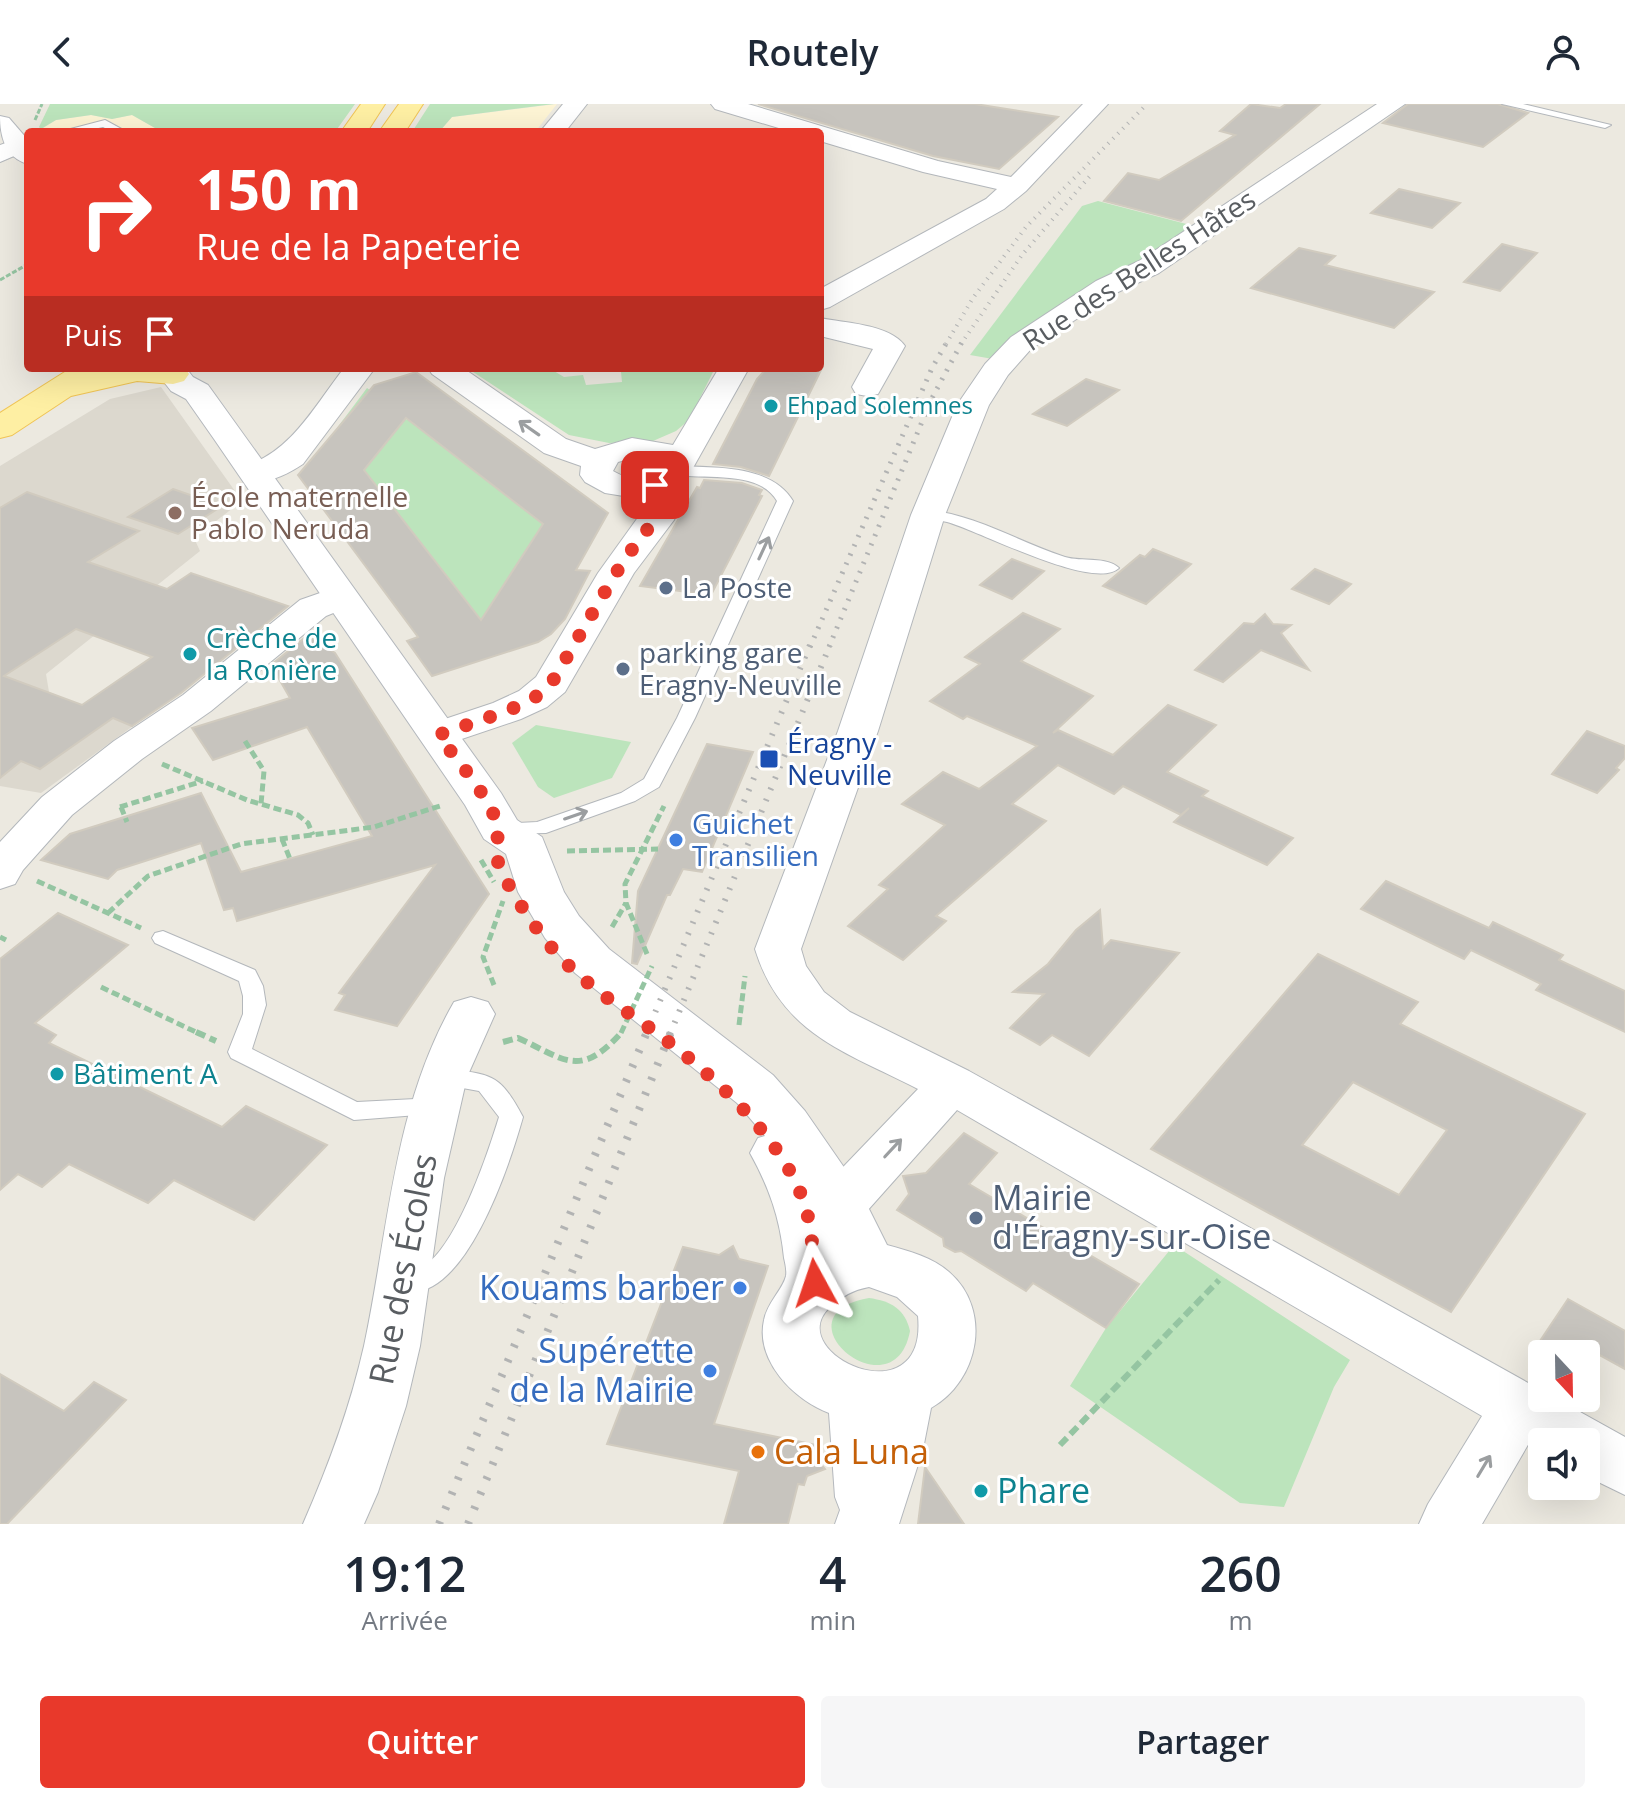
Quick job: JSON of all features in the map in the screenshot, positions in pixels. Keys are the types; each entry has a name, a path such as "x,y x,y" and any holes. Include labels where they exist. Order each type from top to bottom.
{"main road":[{"path":"357,128 373,104"},
{"path":"395,128 411,104"},
{"path":"0,123 16,152"},
{"path":"0,395 78,372"},
{"path":"0,428 53,379 126,372"},
{"path":"146,372 182,376 256,473 486,803 488,840 508,881 551,947 582,979 694,1063 750,1117 774,1148 797,1185 808,1216 815,1283"},
{"path":"488,840 526,847 541,892 562,927 592,961 755,1089 786,1125 840,1205 869,1264"},
{"path":"869,1264 895,1268 919,1278 937,1295 947,1315 949,1338 942,1360 926,1380 881,1394 833,1388 814,1375 800,1358 793,1338 794,1318 801,1299 815,1283 849,1266 869,1264"},
{"path":"867,1524 864,1444 881,1394"}],"street":[{"path":"555,128 575,104"},
{"path":"723,104 804,128"},
{"path":"824,299 981,213 1017,186 1096,104"},
{"name":"Rue des Belles Hâtes","path":"1393,104 1149,267 1106,287 1021,343 996,370 973,405 928,515 858,731 789,910 778,949 793,987 807,1004 833,1024 952,1084 1556,1428"},
{"path":"824,134 932,167 1017,186"},
{"path":"824,328 887,343 889,351 867,387"},
{"path":"256,473 275,468 291,457 357,372"},
{"path":"449,372 555,446 599,461 619,450 646,448 695,431"},
{"path":"599,461 597,475 603,481 659,477 695,431 732,372"},
{"path":"438,735 507,711 533,699 551,684 642,535 657,520 661,509 659,477 667,453 646,448"},
{"path":"1,868 57,806 128,750 197,703 313,608 340,597"},
{"name":"Rue des Écoles","path":"333,1524 348,1492 377,1406 392,1346 418,1178 452,1060"},
{"path":"840,1205 952,1084"},
{"path":"1449,1524 1519,1407"},
{"path":"1600,1453 1625,1468"}],"lane":[{"path":"1508,104 1605,125"},
{"path":"75,128 105,123 114,128"},
{"path":"488,840 539,828 643,790 657,775 785,501 779,489 763,480 659,477"},
{"path":"928,515 949,517 1065,563 1111,568"},
{"path":"163,938 247,976 257,998 255,1014 239,1052 354,1111 452,1060 486,1083 503,1102 511,1117 503,1149 458,1243 442,1265 425,1280 402,1282"}],"path":[{"path":"0,280 24,266"},
{"path":"245,741 264,771 261,804"},
{"path":"128,750 261,804 298,815 308,823 313,835"},
{"path":"120,807 204,781"},
{"path":"452,1060 518,1038 558,1059 571,1060 600,1053 621,1033 652,966 626,903 625,884 670,794"},
{"path":"108,913 148,876 241,844 374,827 448,804 453,814"},
{"path":"282,839 290,859"},
{"path":"452,1060 498,994 483,957 504,899 488,840"},
{"path":"560,851 658,849"},
{"path":"1,868 163,938"},
{"path":"101,987 239,1052"},
{"path":"1060,1445 1248,1251"}],"shaded area":[{"path":"557,104 538,128 442,128 452,117"},
{"path":"91,115 112,119 132,115 155,128 43,128 56,120"},
{"path":"161,387 242,501 194,538 200,551 46,674 49,692 133,726 41,793 0,786 0,466 110,399"}],"green space":[{"path":"50,104 355,104 338,128 155,128 132,115 112,119 91,115 56,120 39,127"},
{"path":"430,104 554,104 452,117 442,128 415,128"},
{"path":"1098,201 1198,227 993,359 970,355 1082,206"},
{"path":"473,372 556,372 564,377 583,375 586,385 622,382 621,372 713,372 689,420 676,431 653,441 609,443 569,435"},
{"path":"367,388 392,407 402,421 408,419 420,429 423,428 444,448 543,524 483,625 364,470 331,436"},
{"path":"536,725 631,742 612,778 554,798 538,787 512,743"},
{"path":"1174,1245 1350,1360 1334,1387 1284,1507 1240,1503 1070,1386 1106,1328"},
{"path":"869,1298 896,1307 905,1317 910,1331 900,1355 883,1365 864,1363 847,1353 835,1339 832,1322 842,1308"}],"building":[{"path":"758,104 975,104 1058,117 999,169 933,156"},
{"path":"1251,104 1280,108 1286,104 1320,104 1181,221 1104,201 1128,173 1159,180 1235,135 1220,131"},
{"path":"1408,104 1498,104 1528,113 1483,147 1383,123"},
{"path":"1399,189 1460,203 1432,228 1371,213"},
{"path":"1502,244 1537,253 1500,291 1464,282"},
{"path":"1299,248 1335,256 1325,265 1434,292 1394,328 1251,288"},
{"path":"416,372 608,513 576,570 590,571 565,619 551,634 538,642 432,676 407,641 418,637 298,475 374,385","holes":["406,418 543,524 481,620 364,470"]},
{"name":"Ehpad Solemnes","path":"763,372 820,372 769,476 741,467 713,464"},
{"path":"1086,379 1119,390 1067,426 1033,414"},
{"path":"704,480 742,483 762,490 759,495 762,496 711,595 640,586 697,487 700,488"},
{"path":"173,489 222,506 178,534 128,517"},
{"path":"27,492 139,531 88,562 167,589 191,573 288,606 181,693 132,726 113,718 40,769 21,761 0,778 0,508","holes":["76,629 152,657 82,705 4,676"]},
{"path":"1153,549 1191,564 1146,604 1103,586 1140,555 1145,557"},
{"path":"1012,559 1044,571 1012,599 980,585"},
{"path":"1315,569 1351,584 1329,604 1292,589"},
{"path":"1023,613 1060,629 1021,661 1093,696 1053,733 1058,730 1113,755 1168,705 1216,725 1167,772 1208,791 1202,796 1293,838 1267,865 1174,822 1189,808 1181,815 1123,786 1114,794 1058,765 1012,804 1046,821 936,916 946,921 903,960 848,926 888,889 879,885 945,825 902,804 943,772 979,789 1037,746 967,716 963,719 930,701 980,664 965,657"},
{"path":"1265,614 1273,624 1291,625 1281,633 1309,670 1261,650 1223,682 1195,670 1244,623 1254,624"},
{"path":"308,635 335,653 489,894 397,1026 335,1010 345,995 339,993 435,865 237,921 233,908 224,910 201,843 117,870 108,879 41,860 70,834 201,793 241,872 372,836 307,727 213,760 192,728 290,698 271,665"},
{"path":"1587,731 1625,746 1625,758 1616,768 1619,770 1597,793 1552,774"},
{"path":"707,744 753,752 702,872 683,869 670,895 667,895 637,964 632,963 638,891"},
{"path":"1386,881 1489,928 1493,922 1563,955 1559,960 1625,991 1625,1032 1536,990 1541,984 1471,950 1464,959 1361,909"},
{"path":"1100,910 1103,948 1111,940 1179,953 1089,1056 1052,1035 1040,1045 1010,1028 1044,994 1013,992 1048,964 1076,930"},
{"name":"Bâtiment A","path":"58,913 128,945 35,1023 56,1035 49,1043 222,1127 246,1106 327,1145 254,1220 174,1180 148,1203 69,1164 42,1187 18,1174 0,1190 0,959"},
{"path":"1318,954 1418,1002 1400,1024 1585,1114 1451,1312 1151,1149","holes":["1353,1082 1447,1130 1399,1195 1302,1145"]},
{"name":"Mairie d'Éragny-sur-Oise","path":"964,1133 997,1153 969,1184 1139,1284 1106,1328 1033,1283 1026,1291 961,1251 955,1252 944,1246 943,1238 897,1210 909,1194 903,1176 926,1173"},
{"path":"733,1246 739,1259 768,1266 714,1424 816,1445 813,1454 825,1469 807,1476 804,1485 798,1484 788,1524 724,1524 739,1471 607,1444 683,1247 719,1255"},
{"path":"1568,1299 1625,1331 1625,1369 1600,1355 1600,1340 1541,1340"},
{"path":"0,1374 64,1411 94,1382 126,1400 7,1524 0,1524"},
{"path":"925,1467 964,1524 918,1524"}],"railway":[{"path":"946,344 973,298 1026,227 1147,104"},
{"path":"961,344 1022,255 1090,176"},
{"path":"810,647 932,368 947,342"},
{"path":"829,647 931,400 962,342"},
{"path":"646,1034 810,645"},
{"path":"670,1034 830,645"},
{"path":"439,1524 647,1032"},
{"path":"468,1524 671,1032"}],"place":[{"name":"Ehpad Solemnes","path":"771,406"},
{"name":"École maternelle Pablo Neruda","path":"175,513"},
{"name":"La Poste","path":"666,588"},
{"name":"Crèche de la Ronière","path":"190,654"},
{"name":"parking gare Eragny-Neuville","path":"623,669"},
{"name":"Éragny - Neuville","path":"769,759"},
{"name":"Guichet Transilien","path":"676,840"},
{"name":"Bâtiment A","path":"57,1074"},
{"name":"Mairie d'Éragny-sur-Oise","path":"976,1218"},
{"name":"Kouams barber","path":"740,1288"},
{"name":"Supérette de la Mairie","path":"710,1371"},
{"name":"Cala Luna","path":"758,1452"},
{"name":"Phare","path":"981,1491"}],"route":[{"path":"655,485 661,509 657,520 642,535 616,573 551,684 533,699 507,711 438,735 486,803 500,829 496,854 508,881 551,947 582,979 694,1063 750,1117 774,1148 797,1185 808,1216 815,1283"}]}
